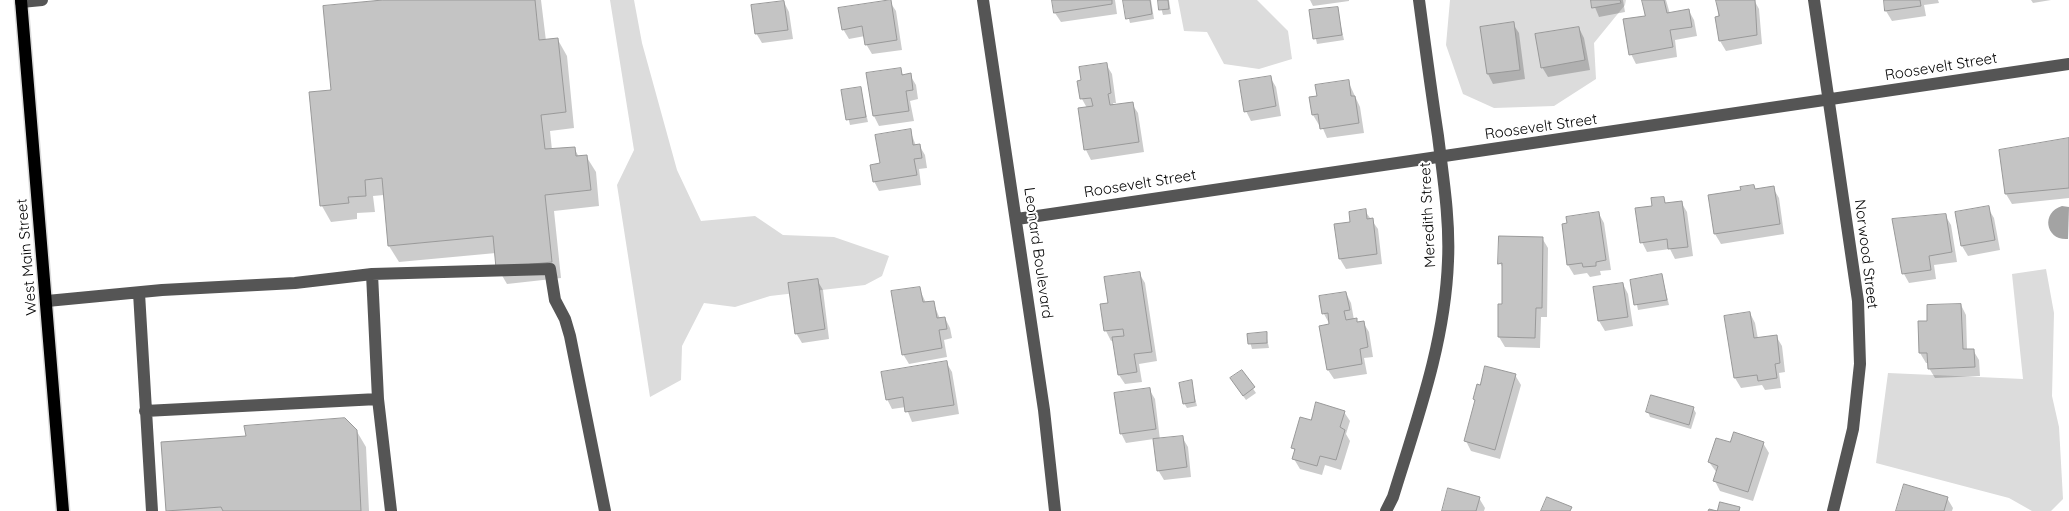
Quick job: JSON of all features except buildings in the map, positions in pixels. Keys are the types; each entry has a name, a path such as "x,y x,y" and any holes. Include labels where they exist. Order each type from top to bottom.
{"main road":[{"name":"West Main Street","path":"21,1 63,511"}],"street":[{"path":"21,1 42,0"},
{"name":"Leonard Boulevard","path":"983,0 1044,410 1055,511"},
{"name":"Meredith Street","path":"1386,511 1394,497 1433,366 1444,312 1448,246 1441,155 1419,0"},
{"name":"Norwood Street","path":"1814,0 1858,301 1860,364 1852,429 1833,511"},
{"name":"Roosevelt Street","path":"1017,219 1441,155 1488,151 1829,101 2069,64"},
{"path":"47,301 296,283 372,274 550,269 555,300 565,319 570,336 605,511"},
{"path":"372,274 378,399 391,511"},
{"path":"139,293 152,511"},
{"path":"145,411 378,399"}],"shaded area":[{"path":"610,0 634,0 642,43 677,170 701,221 755,216 783,235 834,237 889,256 882,276 865,285 770,296 735,307 704,303 682,346 681,380 650,397 617,185 634,150"},
{"path":"1178,0 1257,0 1288,31 1292,59 1259,69 1224,64 1207,32 1184,31"},
{"path":"1450,0 1626,0 1625,5 1594,43 1596,79 1554,106 1494,108 1463,94 1446,45"},
{"path":"2062,206 2069,207 2068,239 2055,236 2048,226 2051,214"},
{"path":"2046,269 2054,313 2052,396 2059,427 2063,499 2051,511 2032,511 2009,498 1876,463 1888,373 2023,379 2012,274"}]}
